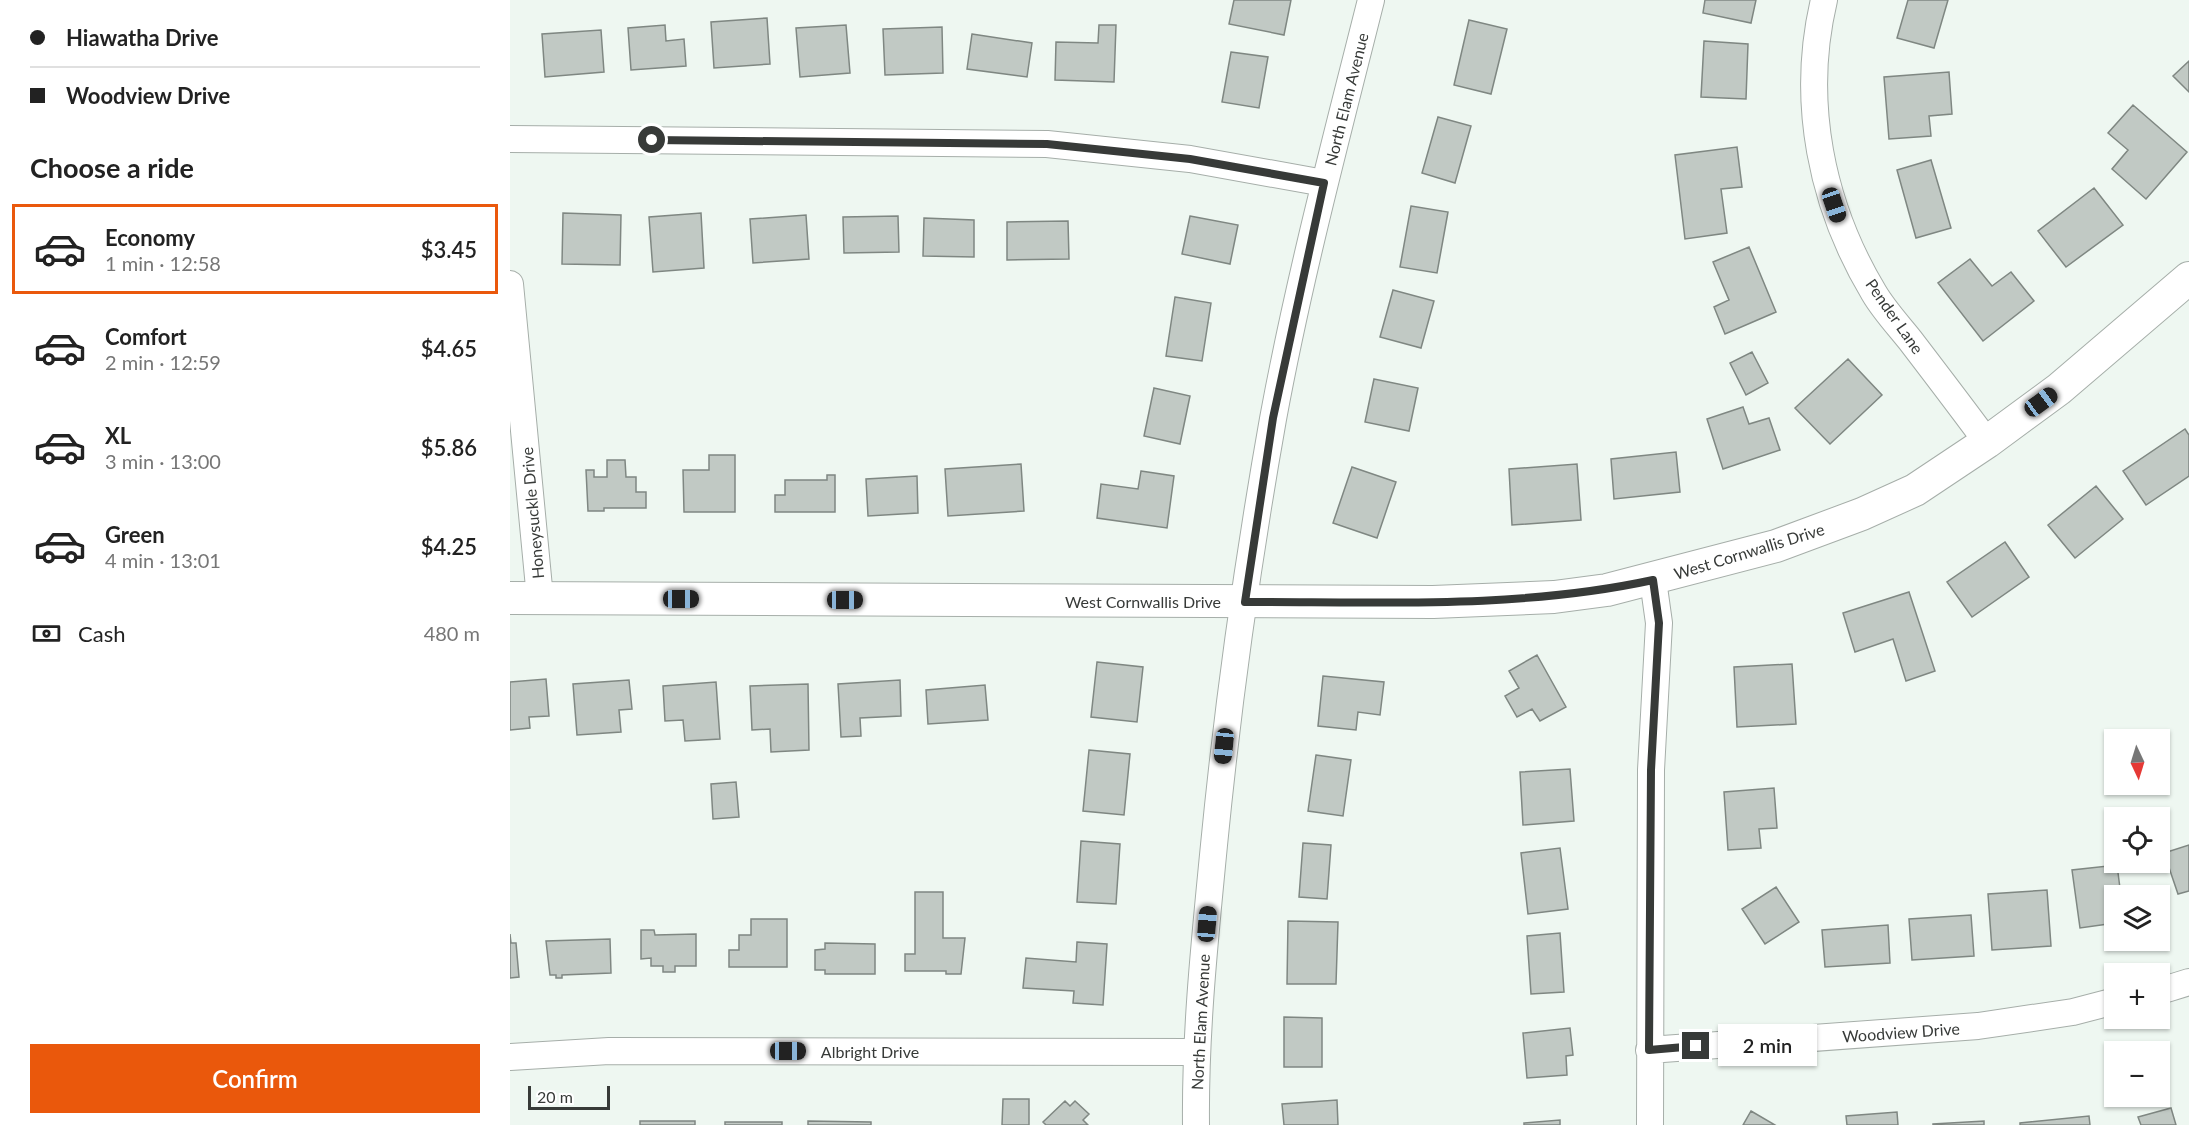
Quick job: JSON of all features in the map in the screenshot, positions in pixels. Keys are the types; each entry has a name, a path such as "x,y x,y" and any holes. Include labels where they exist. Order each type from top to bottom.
{"street":[{"name":"North Elam Avenue","path":"1196,1125 1195,1052 1226,724 1273,418 1324,183 1371,0"},
{"name":"Pender Lane","path":"1824,0 1817,27 1814,91 1822,170 1840,222 1875,293 1987,442"},
{"path":"510,139 1047,144 1190,159 1324,183"},
{"name":"West Cornwallis Drive","path":"525,598 1433,602 1554,597 1607,590 1653,580 1776,546 1862,514 1915,490 1987,442 2059,389 2189,278"},
{"name":"Honeysuckle Drive","path":"510,284 525,598"},
{"path":"1650,1125 1651,770 1659,623 1653,580"},
{"path":"2170,988 2189,982"},
{"name":"Woodview Drive","path":"1649,1050 1978,1026 2073,1012 2104,1004"},
{"name":"Albright Drive","path":"510,1057 609,1051 1195,1052"}],"building":[{"path":"1234,0 1291,0 1284,35 1229,24"},
{"path":"1705,0 1756,0 1751,23 1703,13"},
{"path":"1908,0 1948,0 1934,48 1897,38"},
{"path":"767,18 770,64 714,68 711,22"},
{"path":"1469,20 1507,29 1491,94 1454,85"},
{"path":"665,25 666,41 684,39 686,66 631,70 628,28"},
{"path":"846,25 850,73 800,77 796,28"},
{"path":"1099,25 1116,25 1114,82 1055,80 1056,42 1098,43"},
{"path":"942,27 943,73 885,75 883,29"},
{"path":"601,30 604,72 545,77 542,34"},
{"path":"972,34 1032,43 1027,77 967,69"},
{"path":"1704,41 1748,44 1746,99 1701,97"},
{"path":"1231,52 1268,57 1259,108 1222,102"},
{"path":"2189,61 2189,92 2173,76"},
{"path":"1949,72 1952,114 1929,116 1931,136 1889,139 1884,77"},
{"path":"2133,105 2187,152 2146,199 2112,169 2128,150 2108,133"},
{"path":"1438,117 1471,126 1455,183 1422,173"},
{"path":"1737,147 1742,187 1721,189 1727,233 1685,239 1675,155"},
{"path":"1931,160 1951,228 1916,238 1897,170"},
{"path":"2094,188 2123,225 2066,267 2038,231"},
{"path":"1411,206 1448,212 1437,273 1400,267"},
{"path":"563,213 621,215 620,265 562,264"},
{"path":"701,213 704,268 653,272 649,217"},
{"path":"806,215 809,259 753,263 750,219"},
{"path":"898,216 899,252 844,253 843,217"},
{"path":"1190,216 1238,225 1230,264 1182,254"},
{"path":"924,218 974,220 974,257 923,256"},
{"path":"1068,221 1069,259 1007,260 1007,222"},
{"path":"1749,247 1776,312 1725,334 1714,307 1729,300 1713,262"},
{"path":"1970,259 1992,286 2011,272 2034,301 1983,341 1938,283"},
{"path":"1393,290 1434,301 1421,348 1380,337"},
{"path":"1175,297 1211,303 1202,361 1166,356"},
{"path":"1752,352 1768,383 1746,395 1730,363"},
{"path":"1848,359 1882,395 1830,444 1795,408"},
{"path":"1374,379 1418,388 1409,431 1365,422"},
{"path":"1154,388 1190,396 1180,444 1144,436"},
{"path":"1743,407 1749,424 1769,418 1780,450 1723,469 1707,419"},
{"path":"2185,429 2189,435 2189,476 2146,505 2123,471"},
{"path":"1676,452 1680,492 1614,499 1611,459"},
{"path":"709,455 735,455 735,512 684,512 683,470 709,470"},
{"path":"607,460 625,460 626,477 636,477 636,492 646,492 646,508 604,508 604,511 588,511 586,470 594,470 594,477 607,477"},
{"path":"1021,464 1024,511 948,516 945,469"},
{"path":"1577,464 1581,520 1512,525 1509,469"},
{"path":"1352,467 1396,482 1377,538 1333,523"},
{"path":"1141,471 1174,476 1167,528 1097,518 1101,484 1138,489"},
{"path":"827,475 835,475 835,512 775,512 775,495 785,495 785,480 827,480"},
{"path":"917,476 918,513 868,516 866,479"},
{"path":"2096,486 2123,519 2075,558 2048,525"},
{"path":"2005,542 2029,577 1972,617 1947,582"},
{"path":"1909,592 1935,671 1906,681 1893,639 1855,652 1843,613"},
{"path":"1537,655 1566,707 1540,721 1532,709 1517,717 1505,696 1519,688 1509,671"},
{"path":"1097,662 1143,667 1137,722 1091,717"},
{"path":"1792,664 1796,724 1737,727 1734,667"},
{"path":"1323,676 1384,682 1380,715 1358,712 1356,730 1318,726"},
{"path":"546,679 549,716 529,717 530,728 510,730 510,682"},
{"path":"629,680 632,709 619,710 621,732 577,735 573,684"},
{"path":"900,680 901,716 860,718 861,736 841,737 838,684"},
{"path":"716,682 720,739 685,741 683,720 665,721 663,686"},
{"path":"808,684 809,750 771,752 770,729 752,730 750,686"},
{"path":"985,685 988,720 928,724 926,690"},
{"path":"1089,750 1130,754 1124,815 1083,811"},
{"path":"1316,755 1351,760 1343,816 1308,811"},
{"path":"1570,769 1574,821 1523,825 1520,772"},
{"path":"736,782 739,817 713,819 711,784"},
{"path":"1774,788 1777,828 1759,829 1761,848 1728,850 1724,792"},
{"path":"1081,841 1120,844 1116,904 1077,902"},
{"path":"1303,843 1331,845 1327,899 1299,897"},
{"path":"2189,845 2189,891 2178,894 2170,871 2170,851"},
{"path":"1560,848 1568,909 1528,914 1521,853"},
{"path":"2104,866 2104,873 2118,873 2120,885 2104,885 2104,925 2080,928 2072,870"},
{"path":"1776,887 1799,922 1765,944 1742,909"},
{"path":"2047,890 2051,946 1992,950 1988,894"},
{"path":"915,892 943,892 943,938 965,938 961,974 946,974 946,971 905,971 905,954 915,954"},
{"path":"1971,915 1974,956 1912,960 1909,919"},
{"path":"751,919 787,919 787,967 729,967 729,950 739,950 739,935 751,935"},
{"path":"1288,921 1338,922 1336,984 1287,984"},
{"path":"1888,925 1890,963 1825,967 1822,930"},
{"path":"641,930 654,930 655,935 696,934 696,966 675,966 675,972 663,972 663,966 651,966 651,958 641,959"},
{"path":"1560,933 1564,992 1531,994 1527,936"},
{"path":"510,934 511,943 516,943 519,977 510,978"},
{"path":"610,939 611,973 562,975 562,978 550,975 546,941"},
{"path":"1077,942 1107,944 1103,1005 1073,1003 1074,991 1023,988 1026,958 1076,962"},
{"path":"825,943 875,944 875,974 825,974 825,970 815,970 815,950 825,949"},
{"path":"1284,1017 1322,1018 1322,1067 1284,1067"},
{"path":"1570,1028 1573,1055 1566,1056 1567,1075 1527,1078 1523,1033"},
{"path":"1003,1099 1029,1099 1029,1125 1002,1125"},
{"path":"1337,1100 1338,1125 1284,1125 1282,1104"},
{"path":"1065,1101 1070,1106 1075,1101 1089,1114 1083,1120 1088,1125 1046,1125 1043,1122"},
{"path":"2171,1108 2176,1125 2141,1125 2138,1117"},
{"path":"1751,1111 1775,1125 1743,1125"},
{"path":"1897,1112 1898,1125 1847,1125 1846,1116"},
{"path":"2089,1116 2090,1125 2020,1125 2020,1123"},
{"path":"1560,1120 1560,1125 1524,1125 1524,1123"},
{"path":"640,1121 695,1121 695,1125 640,1125"},
{"path":"808,1121 871,1122 871,1125 808,1125"},
{"path":"1984,1121 1984,1125 1933,1125 1933,1124"},
{"path":"725,1122 782,1122 782,1125 725,1125"}],"route":[{"path":"652,140 1047,144 1190,159 1324,183 1273,418 1245,602 1433,602 1554,597 1607,590 1653,580 1659,623 1651,770 1649,1050 1696,1046"}]}
